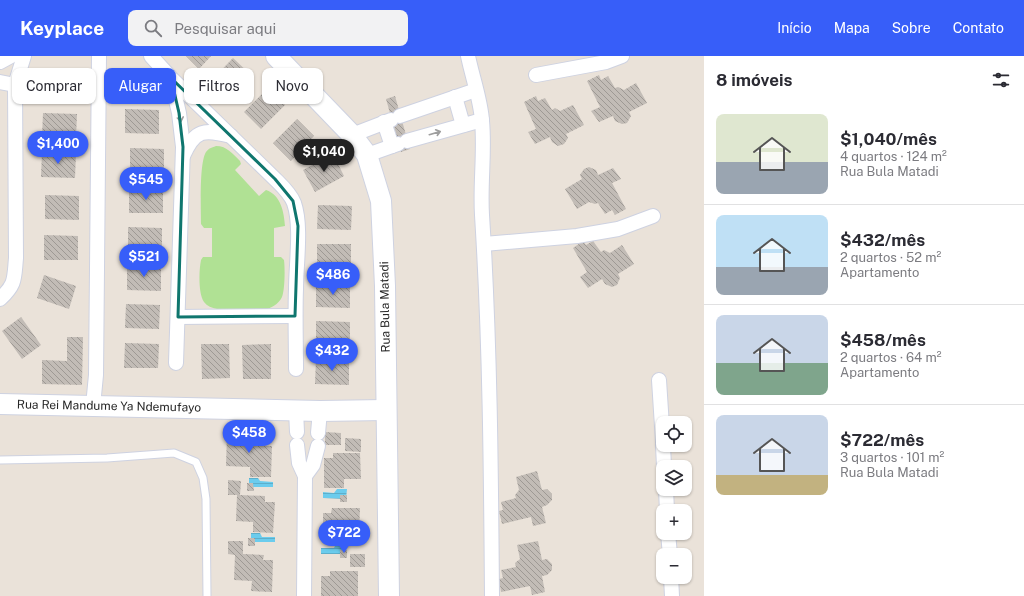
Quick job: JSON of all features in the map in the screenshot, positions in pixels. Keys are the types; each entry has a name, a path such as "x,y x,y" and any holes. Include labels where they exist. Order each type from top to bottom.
{"street":[{"path":"0,62 11,56"},
{"path":"19,68 24,56"},
{"path":"92,406 96,375 99,56"},
{"path":"151,56 162,68"},
{"name":"Rua Bula Matadi","path":"276,56 352,135 367,155 381,201 385,286 385,410 389,596"},
{"path":"468,56 482,120 483,151 481,198 484,244 491,456 492,596"},
{"path":"536,75 606,62 622,56"},
{"path":"0,82 12,84"},
{"path":"176,83 232,136 287,192 293,202 297,213 298,226 295,316 296,369"},
{"path":"352,135 392,119 476,90"},
{"path":"176,97 182,126 176,363"},
{"path":"455,97 463,125"},
{"path":"0,299 10,290 14,280 16,258 16,104"},
{"path":"392,119 399,144"},
{"path":"367,155 399,144 482,120"},
{"path":"182,159 193,138 201,132 232,136"},
{"path":"484,244 578,236 618,229 653,216"},
{"path":"178,317 295,316"},
{"path":"659,380 661,416"},
{"name":"Rua Rei Mandume Ya Ndemufayo","path":"0,404 320,411 385,410"},
{"path":"296,410 299,463 306,476 304,596"},
{"path":"306,476 313,465 318,439 320,411"},
{"path":"671,584 672,596"}],"lane":[{"path":"0,460 107,458 174,452 196,462 203,478 206,499 207,596"}],"highlighted area":[{"path":"171,78 275,179 293,201 298,226 295,316 178,317 183,147 179,113"}],"green space":[{"path":"216,146 227,149 240,161 241,164 235,170 259,196 266,190 271,192 278,200 283,210 285,226 274,228 274,257 281,257 284,260 285,268 283,293 281,300 277,304 259,311 221,310 208,306 202,298 200,264 203,257 212,257 212,228 204,228 201,224 201,176 206,152"}],"water":[{"path":"249,478 258,478 260,481 273,482 273,487 249,487"},
{"path":"337,489 347,489 346,499 323,498 323,492 334,493"},
{"path":"251,533 260,533 262,537 275,537 275,542 251,542"},
{"path":"336,544 346,544 346,554 321,554 321,548 334,548"}],"building":[{"path":"186,56 211,56 200,68 198,68"},
{"path":"233,58 244,68 223,68"},
{"path":"599,75 601,80 608,76 615,88 618,87 624,90 636,83 647,103 629,112 631,116 627,123 622,124 615,121 613,116 599,122 591,111 600,107 587,81"},
{"path":"262,94 262,104 285,105 261,129 244,112 252,104 254,104 254,102"},
{"path":"395,96 410,149 401,152 386,99"},
{"path":"536,96 538,101 545,98 552,110 555,108 560,111 573,105 584,125 566,134 568,138 564,144 558,146 552,142 550,137 535,144 528,132 536,129 524,102"},
{"path":"125,109 159,110 159,134 125,133"},
{"path":"43,113 77,114 76,138 42,137"},
{"path":"297,119 314,136 291,161 273,143"},
{"path":"130,148 164,149 164,174 130,173"},
{"path":"42,152 76,153 75,178 41,177"},
{"path":"333,154 344,176 315,192 303,170"},
{"path":"589,167 596,170 598,175 613,168 621,179 612,183 626,209 615,215 612,210 605,214 598,203 595,204 589,202 577,209 565,189 582,179 580,175 584,169"},
{"path":"129,188 163,189 163,213 129,213"},
{"path":"45,195 79,196 79,220 45,219"},
{"path":"318,205 352,206 351,230 317,229"},
{"path":"128,227 162,228 162,252 128,251"},
{"path":"44,235 78,236 78,260 44,260"},
{"path":"583,241 586,245 593,241 601,252 604,250 610,253 622,245 634,264 618,274 620,278 617,285 612,287 605,284 602,279 588,288 580,277 587,272 573,248"},
{"path":"317,244 351,244 351,269 317,268"},
{"path":"127,265 161,266 161,291 127,290"},
{"path":"44,275 76,286 69,309 37,298"},
{"path":"316,283 350,284 350,308 316,307"},
{"path":"126,304 160,305 159,329 125,328"},
{"path":"21,317 41,345 22,359 2,331"},
{"path":"316,321 350,322 350,347 316,346"},
{"path":"67,337 83,337 82,385 42,384 42,360 67,361"},
{"path":"125,343 159,344 158,368 124,368"},
{"path":"201,344 229,344 230,378 202,379"},
{"path":"271,344 271,379 243,379 242,345"},
{"path":"316,359 349,360 349,385 315,384"},
{"path":"325,432 341,433 341,445 325,445"},
{"path":"227,433 263,434 262,446 272,446 271,477 250,477 250,467 226,466"},
{"path":"345,438 361,439 361,452 345,451"},
{"path":"333,453 360,453 361,479 344,479 344,488 324,488 324,458 333,458"},
{"path":"537,471 542,490 547,489 552,494 552,500 547,505 542,507 546,523 533,526 531,517 502,524 499,511 503,510 501,502 516,498 515,495 519,490 516,477"},
{"path":"228,480 241,481 240,495 265,496 265,502 275,502 273,533 253,532 253,522 236,521 237,495 228,495"},
{"path":"247,483 253,483 254,491 247,491"},
{"path":"340,495 347,495 347,502 340,502"},
{"path":"332,508 360,508 359,534 343,533 343,543 323,543 323,513 331,513"},
{"path":"248,538 255,538 255,546 248,546"},
{"path":"228,541 243,541 243,554 264,555 263,560 273,560 272,592 251,591 252,581 234,580 235,555 228,554"},
{"path":"538,541 542,560 547,559 552,564 552,570 547,575 542,576 545,592 532,595 530,586 501,592 499,579 503,578 501,570 516,567 515,563 520,559 517,545"},
{"path":"340,550 347,550 347,558 340,558"},
{"path":"350,554 365,554 365,567 350,567"},
{"path":"330,571 358,571 358,596 321,596 321,576 330,576"}]}
